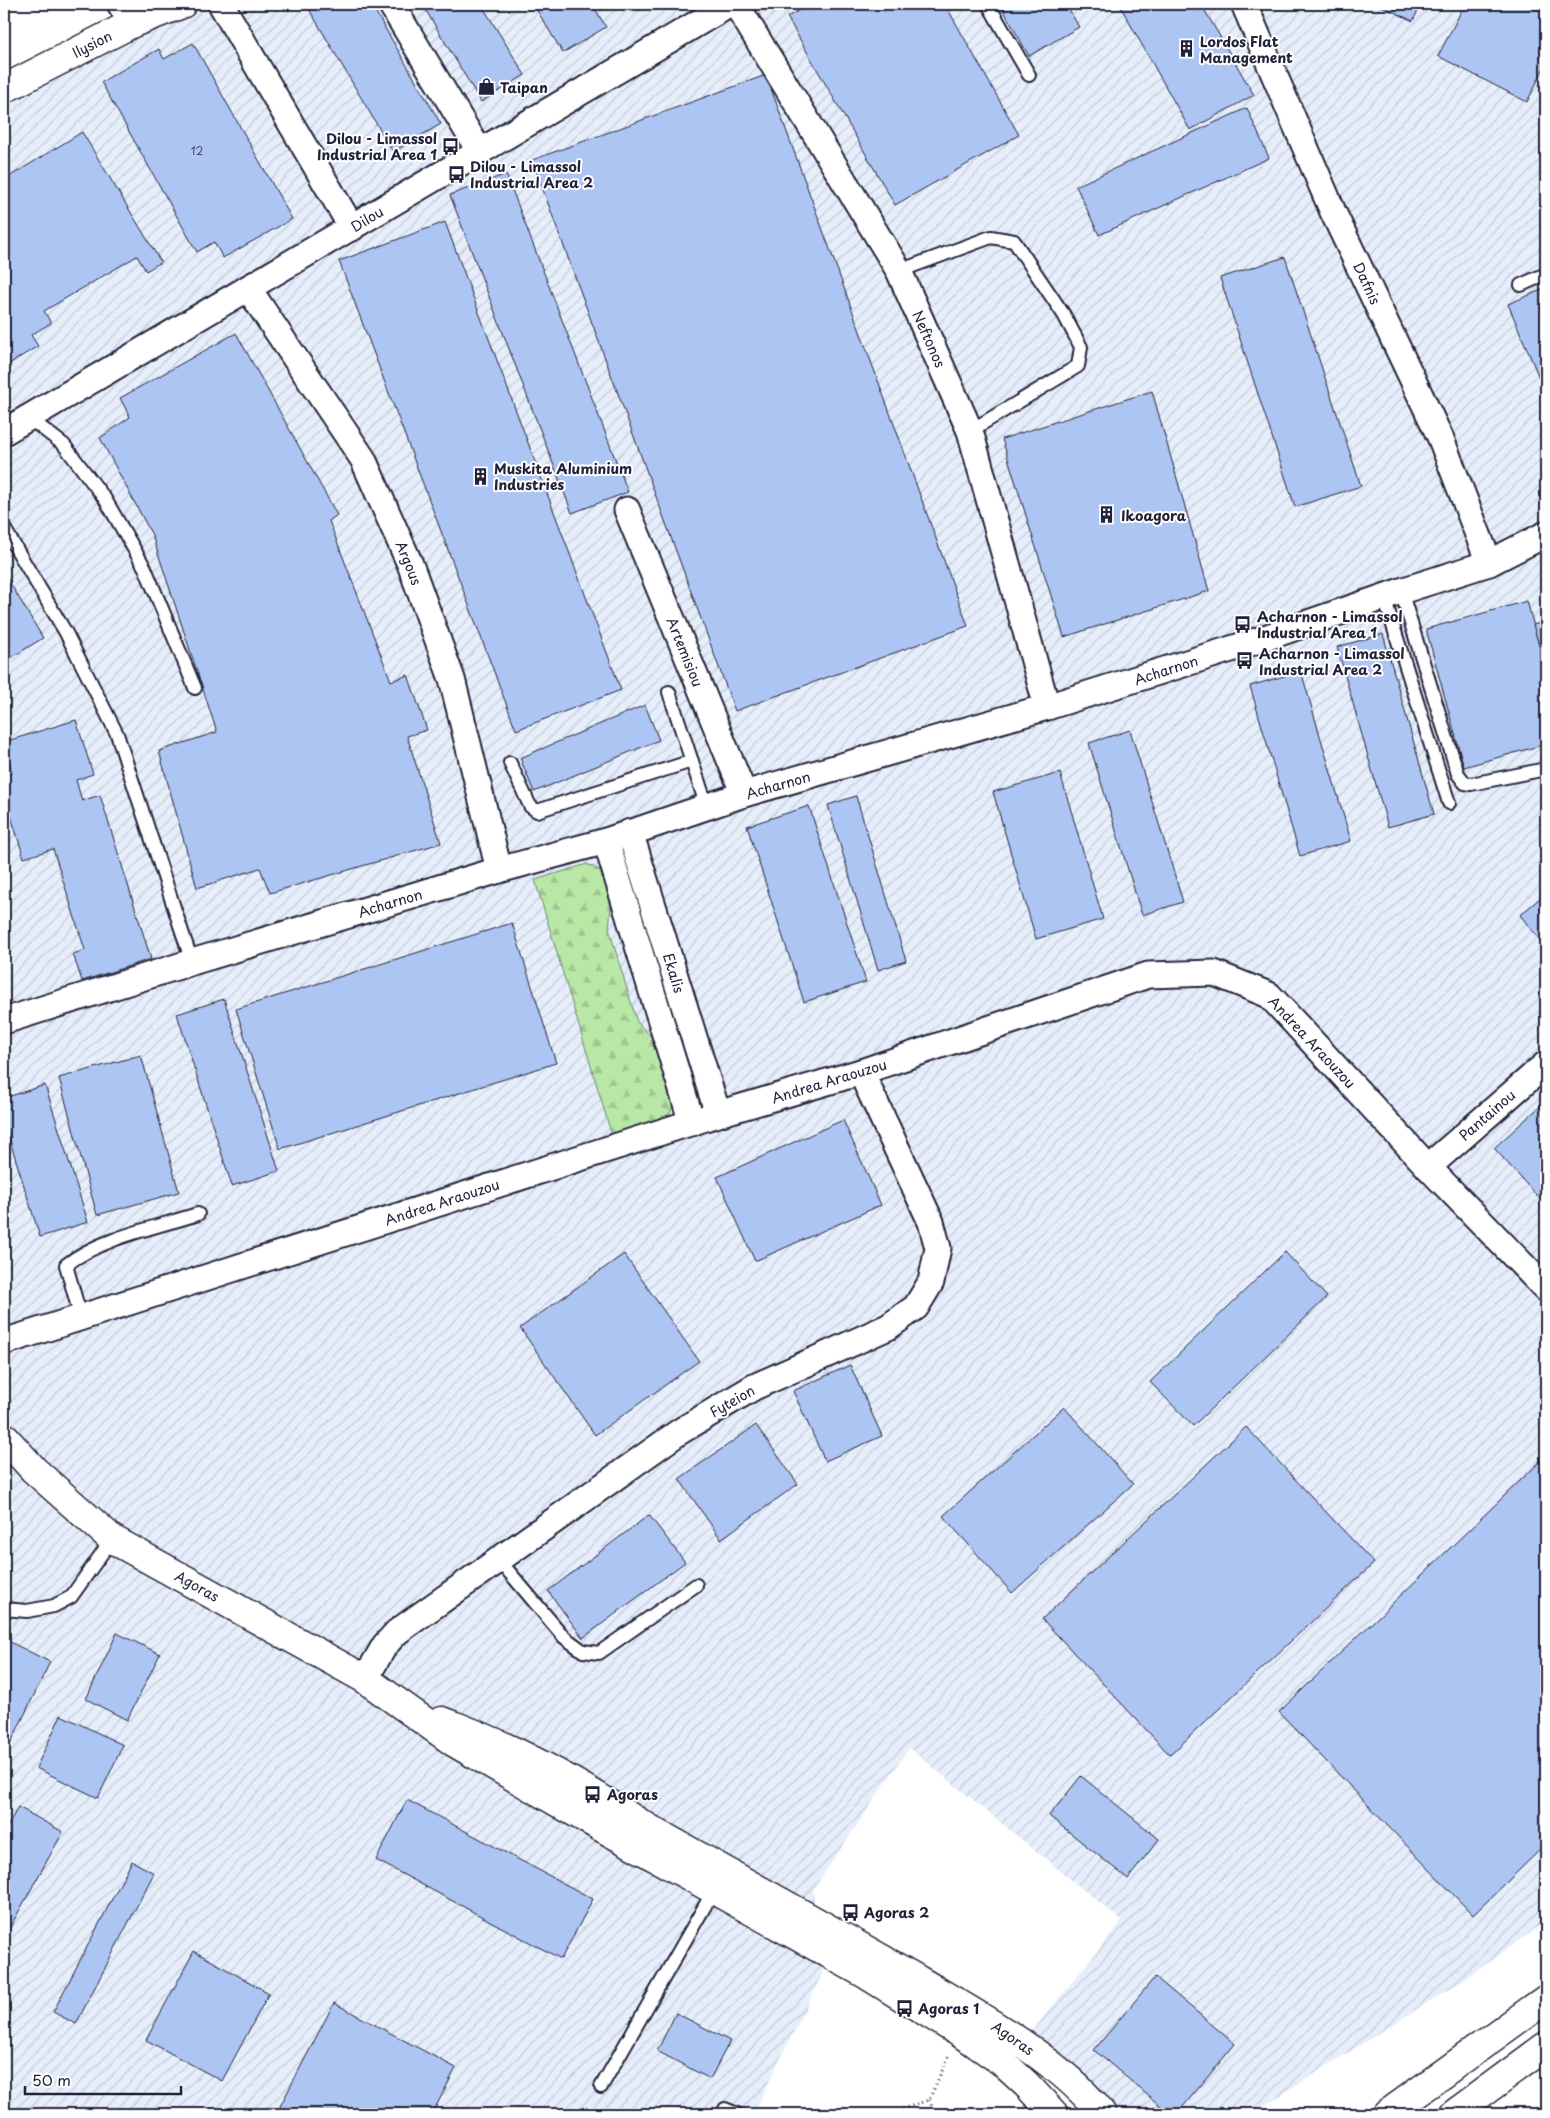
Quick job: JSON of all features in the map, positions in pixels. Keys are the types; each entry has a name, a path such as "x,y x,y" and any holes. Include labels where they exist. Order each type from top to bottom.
{"main road":[{"name":"Ilysion","path":"4,89 126,14 182,4"},
{"name":"Agoras","path":"4,1437 34,1470 112,1539 365,1679 410,1709 455,1743 588,1820 867,1975 960,2032 1001,2061 1054,2114"},
{"name":"Agoras","path":"410,1709 480,1734 594,1794 666,1838 810,1916 984,2018 1058,2070 1091,2099 1102,2114"},
{"path":"1387,2114 1546,1999"},
{"path":"1454,2114 1546,2046"}],"street":[{"path":"221,4 352,228"},
{"path":"391,4 480,152"},
{"name":"Dilou","path":"4,432 730,4"},
{"name":"Neftonos","path":"736,4 899,271 970,431 1047,708"},
{"name":"Dafnis","path":"1244,4 1333,212 1441,439 1489,562"},
{"name":"Argous","path":"248,288 363,459 410,564 452,679 499,870"},
{"name":"Artemisiou","path":"627,510 744,794"},
{"name":"Acharnon","path":"4,1022 192,962 499,870 606,841 744,794 1047,708 1250,643 1489,562 1546,534"},
{"name":"Ekalis","path":"630,832 718,1114"},
{"path":"606,841 692,1123"},
{"name":"Andrea Araouzou","path":"4,1342 718,1114 860,1072 1148,975 1214,973 1269,994 1428,1167 1546,1289"},
{"name":"Pantainou","path":"1428,1167 1546,1064"},
{"name":"Fyteion","path":"365,1679 385,1645 397,1632 679,1432 754,1387 888,1327 916,1307 931,1282 938,1248 931,1222 860,1072"}],"lane":[{"path":"988,4 1029,75"},
{"path":"899,271 992,236 1014,241 1064,316 1081,347 1078,366 970,431"},
{"path":"1521,285 1546,274"},
{"path":"29,418 64,445 106,499 145,568 195,688"},
{"path":"4,528 66,633 117,734 192,962"},
{"path":"1392,594 1458,774 1465,782 1471,784 1546,769"},
{"path":"1392,594 1449,803"},
{"path":"669,692 706,807"},
{"path":"510,763 530,806 537,811 692,761"},
{"path":"81,1318 66,1265 78,1255 94,1246 198,1214"},
{"path":"4,1609 27,1611 54,1606 71,1597 112,1539"},
{"path":"499,1560 564,1637 583,1651 600,1653 696,1586"},
{"path":"601,2087 714,1890"}],"path":[{"path":"888,2114 929,2100 960,2032"},
{"path":"929,2100 935,2114"}],"shaded area":[{"path":"197,4 1546,4 1546,1922 1460,1982 1251,2114 1084,2114 1029,2035 1122,1921 909,1748 813,1890 823,1973 753,2114 4,2114 4,108"}],"green space":[{"path":"587,864 605,873 613,887 609,929 637,1022 658,1044 676,1098 667,1120 612,1136 535,880"}],"building":[{"path":"306,4 371,4 441,124 393,152"},
{"path":"422,4 481,4 525,75 481,102"},
{"path":"533,4 592,4 606,27 563,53"},
{"path":"810,4 945,4 1019,135 895,205 787,17"},
{"path":"1000,4 1066,4 1079,27 1029,56"},
{"name":"Lordos Flat Management","path":"1119,4 1201,4 1254,95 1190,130"},
{"path":"1377,4 1421,4 1413,21"},
{"path":"1465,4 1527,4 1546,14 1546,64 1527,102 1438,56"},
{"path":"193,43 292,219 223,258 214,242 197,252 101,82 159,49 164,59"},
{"path":"766,75 968,626 735,711 532,160"},
{"path":"1247,108 1269,158 1099,235 1076,186"},
{"path":"82,132 161,262 146,271 137,256 44,311 51,323 31,335 38,346 4,367 4,180"},
{"path":"506,174 628,492 572,513 450,195"},
{"name":"Muskita Aluminium Industries","path":"445,222 621,690 516,730 339,261"},
{"path":"1285,257 1361,486 1295,507 1220,278"},
{"path":"1546,288 1546,394 1508,304"},
{"path":"236,333 337,515 329,521 391,681 408,675 427,730 407,736 441,843 270,893 260,868 197,888 159,751 217,732 152,535 100,438 130,417 120,398"},
{"name":"Ikoagora","path":"1152,391 1209,591 1064,637 1002,439"},
{"path":"4,573 43,638 4,662"},
{"path":"1527,601 1546,671 1546,744 1464,767 1426,629"},
{"path":"1546,621 1546,668 1533,625"},
{"path":"1383,634 1434,814 1388,827 1337,647"},
{"path":"1301,671 1351,841 1300,856 1250,686"},
{"path":"645,705 659,740 534,792 520,758"},
{"path":"76,720 93,774 76,780 82,801 100,795 151,959 82,981 73,954 85,950 53,849 24,858 4,794 4,775 12,773 4,742"},
{"path":"1130,730 1183,902 1142,915 1089,743"},
{"path":"1060,773 1103,919 1036,939 993,792"},
{"path":"856,796 906,961 878,970 828,805"},
{"path":"809,806 866,982 804,1002 747,826"},
{"path":"1546,893 1546,948 1520,915"},
{"path":"512,923 556,1063 280,1149 236,1009"},
{"path":"224,999 279,1171 232,1186 177,1014"},
{"path":"141,1055 179,1192 97,1215 59,1078"},
{"path":"45,1085 88,1222 40,1237 4,1122 4,1098"},
{"path":"1546,1101 1546,1206 1494,1148"},
{"path":"843,1120 881,1205 755,1261 717,1177"},
{"path":"1285,1252 1327,1297 1193,1426 1150,1382"},
{"path":"624,1254 699,1361 595,1435 520,1328"},
{"path":"850,1365 882,1436 825,1461 793,1391"},
{"path":"1064,1407 1133,1484 1012,1593 943,1516"},
{"path":"756,1425 798,1484 721,1539 679,1479"},
{"path":"1246,1427 1374,1563 1170,1755 1042,1619"},
{"path":"1546,1456 1546,1844 1473,1915 1279,1712"},
{"path":"649,1515 685,1562 583,1638 548,1591"},
{"path":"117,1633 160,1654 127,1720 86,1699"},
{"path":"4,1639 50,1662 4,1757"},
{"path":"61,1715 123,1745 98,1798 36,1768"},
{"path":"1081,1776 1159,1839 1128,1879 1049,1816"},
{"path":"407,1800 593,1899 561,1959 376,1860"},
{"path":"18,1807 63,1832 4,1938 4,1833"},
{"path":"132,1861 154,1873 76,2024 53,2012"},
{"path":"194,1951 269,1993 222,2081 146,2040"},
{"path":"1155,1977 1235,2044 1177,2114 1170,2114 1094,2050"},
{"path":"334,2003 456,2068 432,2114 276,2114"},
{"path":"676,2013 730,2041 710,2079 657,2051"}],"place":[{"name":"Lordos Flat Management","path":"1186,49"},
{"name":"Taipan","path":"486,87"},
{"name":"Dilou - Limassol Industrial Area 1","path":"451,146"},
{"name":"Dilou - Limassol Industrial Area 2","path":"456,174"},
{"name":"Muskita Aluminium Industries","path":"480,476"},
{"name":"Ikoagora","path":"1107,515"},
{"name":"Acharnon - Limassol Industrial Area 1","path":"1243,624"},
{"name":"Acharnon - Limassol Industrial Area 2","path":"1245,661"},
{"name":"Agoras","path":"593,1794"},
{"name":"Agoras 2","path":"850,1912"},
{"name":"Agoras 1","path":"904,2008"}]}
